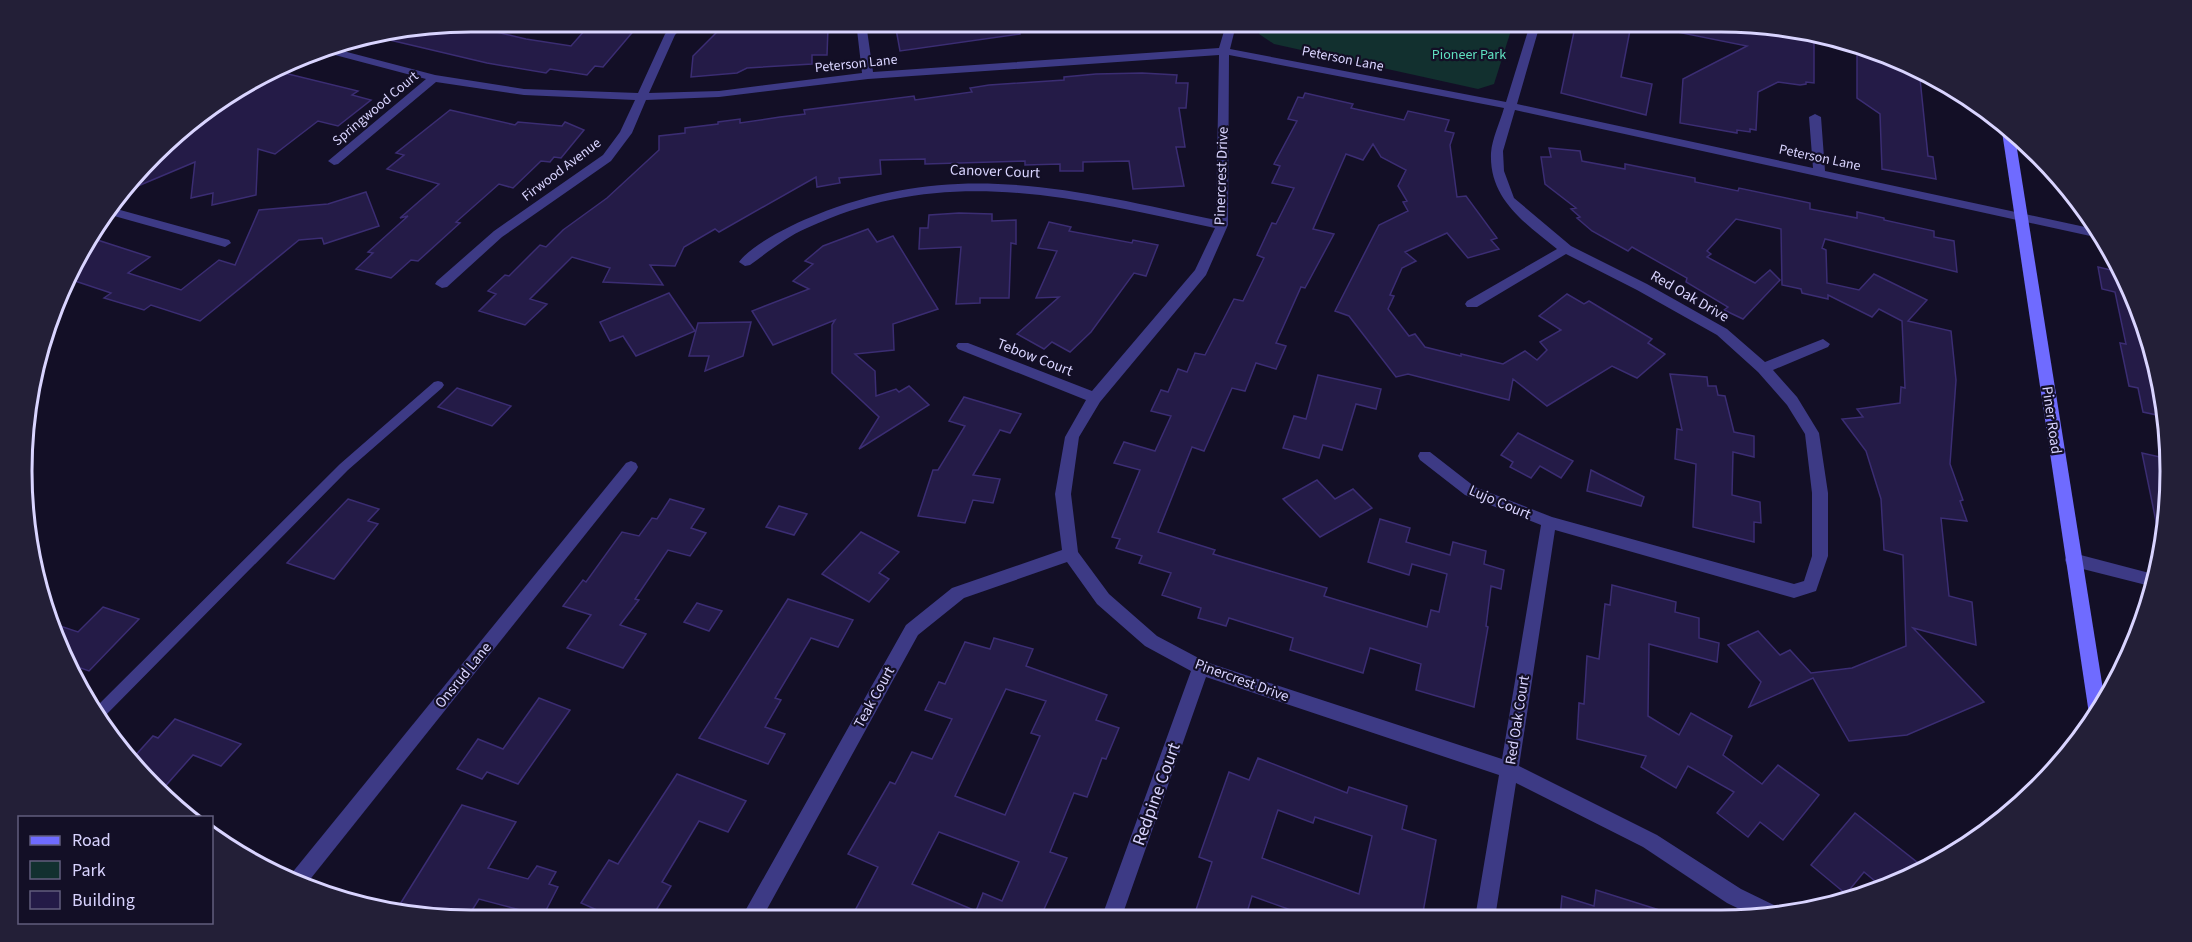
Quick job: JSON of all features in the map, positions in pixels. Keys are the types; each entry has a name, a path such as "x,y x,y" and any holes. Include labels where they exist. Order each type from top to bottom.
{"main road":[{"name":"Piner Road","path":"2009,140 2073,560 2102,691"}],"street":[{"name":"Firwood Avenue","path":"441,284 498,234 607,158 626,133 672,32"},
{"path":"862,32 868,76"},
{"name":"Pinercrest Drive","path":"1229,32 1224,51 1222,225 1201,272 1095,398 1072,436 1063,494 1070,554 1103,600 1152,641 1201,668 1509,770 1650,841 1734,896 1760,909"},
{"name":"Red Oak Drive","path":"1533,32 1497,152 1498,171 1509,200 1566,249 1642,287 1722,332 1763,368 1792,401 1812,433 1820,493 1820,556 1810,586 1794,591 1549,522"},
{"name":"Peterson Lane","path":"337,53 434,78 524,92 643,97 719,94 868,76 1224,51 1511,106 2090,232"},
{"name":"Springwood Court","path":"334,161 434,78"},
{"path":"1815,117 1819,172"},
{"name":"Canover Court","path":"745,262 801,225 850,204 903,190 960,184 1046,190 1222,225"},
{"path":"116,213 225,243"},
{"path":"1472,304 1566,249"},
{"path":"1763,368 1823,344"},
{"name":"Tebow Court","path":"963,346 1095,398"},
{"name":"Lujo Court","path":"1425,456 1470,490 1549,522"},
{"name":"Onsrud Lane","path":"301,876 631,467"},
{"name":"Red Oak Court","path":"1486,910 1549,522"},
{"name":"Teak Court","path":"756,910 912,630 958,593 1007,574 1070,554"},
{"path":"2073,560 2147,579"},
{"name":"Redpine Court","path":"1114,910 1201,668"}],"lane":[{"path":"102,710 345,467 438,386"}],"green space":[{"name":"Pioneer Park","path":"1260,32 1511,32 1494,84 1478,89 1274,44 1259,34"}],"building":[{"path":"442,32 496,32 571,46 583,32 633,32 603,67 595,66 587,75 550,69 546,73 487,63 388,40"},
{"path":"717,32 828,32 827,55 812,55 812,64 747,68 737,73 691,77 693,56"},
{"path":"897,32 1020,32 1020,34 900,51"},
{"path":"1574,32 1630,32 1621,77 1652,84 1646,115 1561,93"},
{"path":"1677,32 1750,32 1814,42 1814,83 1806,82 1800,85 1778,82 1758,92 1756,130 1750,129 1750,132 1737,130 1737,133 1680,123 1683,79 1747,46"},
{"path":"1857,53 1920,80 1928,156 1933,157 1936,179 1882,169 1880,114 1857,98"},
{"path":"285,73 358,91 352,95 371,100 338,126 318,121 275,154 258,149 256,195 212,205 213,193 191,198 195,162 136,187 160,160 203,122 251,90"},
{"path":"1096,74 1177,75 1176,83 1188,83 1186,108 1179,108 1185,147 1176,147 1184,186 1133,189 1129,161 1083,162 1083,171 1060,171 1060,164 1025,165 1025,161 925,164 925,159 880,160 881,174 839,178 840,183 817,187 816,177 719,232 715,229 684,247 675,266 650,265 663,285 603,282 610,268 572,257 530,299 547,304 525,325 479,311 496,294 488,291 505,275 509,276 540,245 546,247 563,230 607,198 659,150 659,136 685,133 685,128 718,124 718,122 740,119 740,123 805,114 804,110 914,96 915,100 972,92 970,88 989,85 1064,80 1064,77"},
{"path":"1305,93 1353,104 1351,108 1404,120 1408,111 1449,120 1445,131 1454,133 1450,145 1457,197 1466,196 1497,238 1491,240 1499,249 1468,258 1447,233 1405,252 1416,261 1402,268 1390,295 1394,296 1388,309 1409,336 1415,334 1425,347 1503,364 1525,351 1537,360 1547,350 1540,342 1561,330 1539,316 1567,294 1584,304 1589,301 1652,339 1648,343 1665,354 1637,378 1612,366 1547,406 1513,379 1509,400 1408,374 1396,377 1349,316 1335,311 1379,225 1408,211 1403,202 1407,201 1398,186 1406,170 1381,157 1373,144 1363,160 1346,154 1313,229 1334,234 1305,288 1301,287 1276,343 1286,346 1276,369 1256,363 1245,391 1232,388 1204,451 1192,447 1158,532 1215,550 1213,554 1327,588 1324,596 1427,627 1431,610 1439,612 1447,574 1412,564 1409,575 1368,562 1380,519 1410,528 1406,542 1450,555 1453,542 1486,551 1484,564 1504,570 1501,589 1491,586 1486,626 1488,627 1474,707 1416,690 1421,664 1370,648 1363,673 1290,650 1293,638 1229,618 1226,626 1198,618 1201,608 1162,595 1171,573 1139,563 1142,556 1116,548 1120,539 1112,537 1140,470 1114,463 1124,442 1155,451 1171,416 1151,411 1161,390 1168,392 1178,369 1187,372 1195,353 1205,355 1234,299 1243,301 1264,258 1257,255 1272,223 1276,224 1294,188 1272,183 1280,166 1274,164 1297,121 1288,119 1298,97 1303,98"},
{"path":"450,110 515,125 518,122 562,126 565,122 584,130 561,158 554,157 550,162 541,161 513,188 499,184 456,222 460,223 418,261 411,260 391,278 356,269 373,253 368,252 408,216 400,218 439,184 387,169 404,155 396,153"},
{"path":"1549,148 1580,151 1582,161 1625,169 1625,164 1695,178 1695,182 1738,191 1739,188 1810,203 1810,209 1857,218 1857,212 1884,218 1884,220 1934,231 1934,237 1954,241 1957,272 1825,239 1822,248 1826,250 1827,283 1859,290 1874,274 1927,300 1908,321 1951,331 1956,380 1950,464 1963,500 1960,501 1967,521 1941,518 1949,596 1972,602 1976,645 1913,628 1984,702 1907,735 1849,741 1813,678 1749,707 1761,682 1728,645 1758,631 1780,655 1790,650 1811,673 1852,668 1906,646 1903,555 1884,550 1881,499 1866,451 1842,419 1863,417 1857,409 1900,403 1901,387 1905,388 1902,321 1879,309 1872,317 1828,295 1828,299 1802,293 1801,289 1782,285 1781,229 1736,219 1707,251 1711,254 1707,257 1755,283 1770,270 1780,280 1743,319 1724,310 1728,307 1686,282 1687,278 1632,247 1628,251 1592,231 1577,218 1580,217 1571,209 1576,208 1545,184 1541,157 1551,157"},
{"path":"366,192 379,226 324,244 322,238 299,240 200,321 151,305 144,310 104,298 111,293 75,281 97,240 150,257 128,273 181,290 219,260 235,265 259,210 328,204"},
{"path":"992,214 992,221 1016,220 1016,244 1011,243 1009,298 980,298 980,303 956,304 961,247 919,249 920,228 928,228 929,215"},
{"path":"1049,222 1071,227 1069,231 1132,243 1133,240 1158,245 1146,276 1134,273 1091,332 1070,352 1052,342 1044,349 1017,334 1059,297 1036,298 1057,251 1038,248"},
{"path":"868,229 877,242 893,236 938,309 893,324 894,350 855,354 875,371 876,396 896,389 899,392 909,386 929,405 859,449 879,417 832,373 832,325 835,320 773,345 752,311 809,289 793,281 813,264 805,261 823,246"},
{"path":"2098,267 2111,270 2110,268 2127,303 2146,357 2157,415 2143,412 2138,388 2129,386 2120,343 2126,344 2115,292 2102,289"},
{"path":"669,293 695,331 636,356 623,336 610,341 600,322"},
{"path":"751,322 743,356 705,371 709,356 689,356 698,323"},
{"path":"1670,374 1707,377 1708,386 1716,386 1718,395 1725,396 1734,432 1754,436 1754,457 1733,452 1732,495 1760,502 1761,523 1754,522 1754,542 1693,527 1696,464 1675,459 1677,429 1682,430"},
{"path":"1318,375 1381,389 1376,409 1356,404 1342,450 1323,445 1319,458 1283,448 1294,416 1306,419"},
{"path":"457,388 511,406 492,426 438,407"},
{"path":"964,397 1021,414 1010,433 1000,430 973,475 1000,479 993,503 973,500 965,523 918,516 933,470 938,470 965,426 949,421"},
{"path":"1518,433 1573,461 1561,478 1540,466 1531,478 1510,467 1513,462 1501,455"},
{"path":"2142,453 2160,457 2157,527"},
{"path":"1591,470 1644,497 1641,506 1587,491"},
{"path":"1317,480 1335,499 1353,489 1372,508 1320,537 1283,499"},
{"path":"348,499 379,509 368,521 378,524 334,579 287,563"},
{"path":"670,499 704,509 691,528 706,533 690,556 668,550 635,599 639,600 620,625 646,634 623,668 567,648 591,615 563,606 583,580 586,582 622,532 639,536 652,518 657,519"},
{"path":"779,506 807,514 794,535 766,527"},
{"path":"861,532 899,552 879,573 889,579 869,602 822,574"},
{"path":"1612,585 1676,602 1675,612 1699,618 1699,638 1719,643 1717,662 1649,644 1648,716 1679,735 1691,713 1732,736 1723,755 1762,784 1778,765 1819,795 1783,840 1760,822 1748,837 1717,813 1734,792 1688,766 1676,788 1641,767 1646,756 1577,739 1579,703 1584,704 1587,656 1599,659 1605,604 1610,605"},
{"path":"788,599 853,620 838,647 811,638 775,698 781,700 765,727 785,734 768,764 699,738"},
{"path":"697,603 722,611 709,631 684,622"},
{"path":"103,607 139,619 89,671 78,667 60,626 78,632"},
{"path":"994,638 1033,649 1026,666 1107,695 1096,720 1119,728 1106,759 1102,758 1087,797 1074,793 1050,852 1067,858 1044,910 976,910 983,893 1002,901 1019,862 939,832 912,884 974,910 855,910 878,867 848,854 890,782 895,784 912,752 932,759 952,719 925,710 939,682 945,684 965,642 990,649","holes":["1006,689 1046,701 1031,733 1040,736 1005,815 955,796"]},
{"path":"539,698 570,710 518,784 487,772 482,779 457,769 478,739 503,749"},
{"path":"175,719 241,744 221,766 193,755 165,786 136,755 153,736 158,738"},
{"path":"1258,758 1347,793 1349,787 1407,806 1402,829 1436,840 1423,910 1291,910 1252,896 1248,910 1196,910 1212,862 1199,857 1229,772 1249,780","holes":["1278,810 1313,823 1315,817 1372,836 1359,894 1262,858"]},
{"path":"677,774 746,801 728,832 699,821 662,882 671,886 656,910 597,910 581,903 609,860 618,864"},
{"path":"462,805 516,822 488,868 528,879 537,866 556,872 549,884 558,887 546,910 520,910 479,899 472,910 442,910 400,905"},
{"path":"1855,813 1918,863 1876,882 1864,872 1845,893 1811,865"},
{"path":"1596,890 1659,910 1561,910 1562,896 1594,906"}]}
